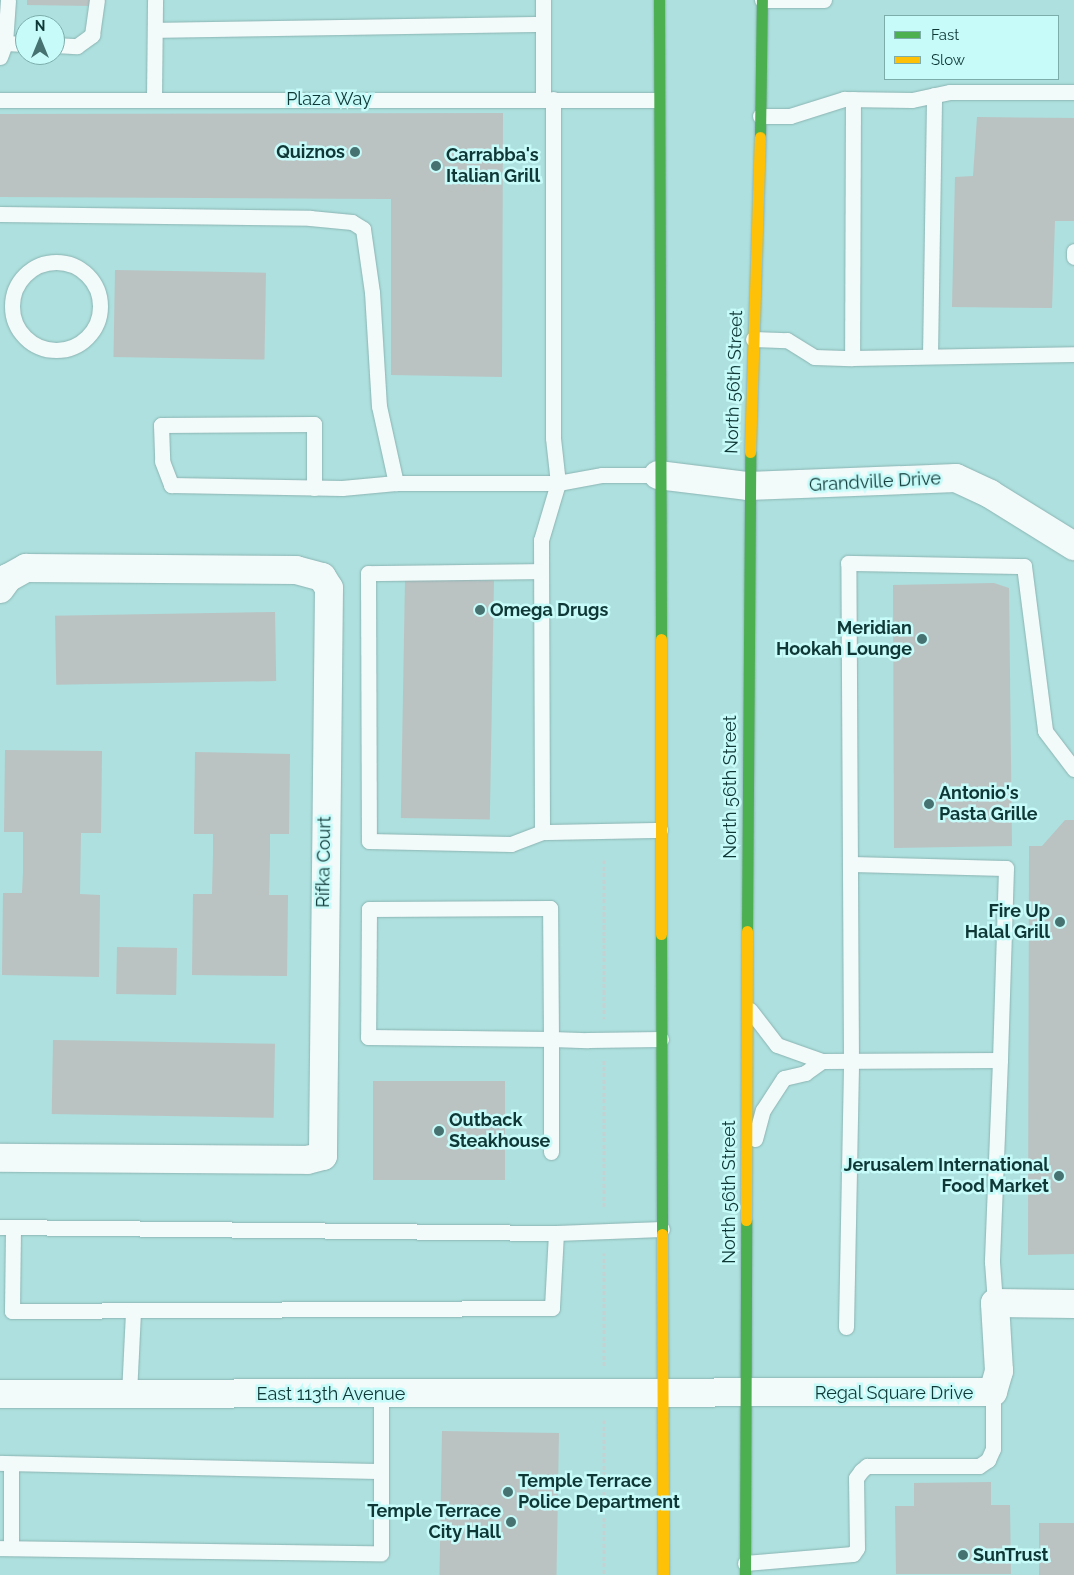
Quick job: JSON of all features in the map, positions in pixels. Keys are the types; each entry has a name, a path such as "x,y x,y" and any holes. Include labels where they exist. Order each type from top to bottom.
{"main road":[{"path":"659,0 658,475 663,1575"},
{"name":"North 56th Street","path":"745,1569 748,486 762,0"}],"street":[{"name":"Grandville Drive","path":"658,475 748,486 956,478 990,494 1074,546"},
{"name":"Rifka Court","path":"0,589 8,578 26,568 296,570 322,577 329,588 323,1156 307,1160 0,1158"},
{"path":"995,1303 1074,1304"},
{"name":"Regal Square Drive","path":"663,1393 993,1392 999,1371 995,1303"},
{"name":"East 113th Avenue","path":"0,1394 663,1393"}],"lane":[{"path":"3,50 8,0"},
{"path":"65,45 77,46 92,36 97,0"},
{"path":"154,100 155,0"},
{"path":"542,832 541,540 558,484 553,438 548,99 543,0"},
{"path":"762,0 824,0"},
{"path":"155,30 543,24"},
{"path":"760,116 790,116 834,100 912,100 934,95 1074,92"},
{"path":"930,356 934,95"},
{"path":"852,358 853,99"},
{"name":"Plaza Way","path":"0,100 658,100"},
{"path":"0,214 310,218 352,222 363,229 372,292 379,406 396,484"},
{"path":"1074,251 1074,257"},
{"path":"46,262 67,263 86,274 95,285 99,314 94,328 72,347 43,348 20,331 13,318 6,292 32,268 46,262"},
{"path":"753,339 787,340 814,357 1074,354"},
{"path":"314,488 314,424 161,426 162,461 171,485 314,488 396,484 558,484 602,475 658,475"},
{"path":"846,1327 851,1061 848,563 1024,566 1045,731 1074,769"},
{"path":"541,571 368,573 369,841 511,844 542,832 660,830"},
{"path":"850,864 1006,868 992,1262 995,1303"},
{"path":"551,1152 551,1039 550,908 369,909 368,1037 551,1039 604,1040 661,1039"},
{"path":"746,1004 764,1033 777,1045 822,1062 1000,1060"},
{"path":"746,1178 762,1110 784,1078 805,1073 822,1062"},
{"path":"556,1233 552,1308 12,1311 6,1228 556,1233 662,1229"},
{"path":"129,1394 133,1311"},
{"path":"745,1569 853,1554 857,1548 856,1478 860,1471 867,1466 979,1466 988,1460 993,1449 993,1392"},
{"path":"381,1394 381,1471 381,1553 5,1548 6,1463 381,1471"}],"path":[{"path":"604,860 604,1575"}],"building":[{"path":"27,0 93,0 93,6 27,5"},
{"path":"503,113 502,377 391,375 391,199 0,197 0,114"},
{"path":"977,117 1074,118 1074,221 1055,221 1052,308 952,307 955,177 973,176"},
{"path":"115,270 266,273 264,360 113,357"},
{"path":"405,579 494,581 490,820 401,818"},
{"path":"994,583 1009,588 1012,846 894,848 893,585"},
{"path":"275,612 276,681 56,685 55,616"},
{"path":"5,750 102,751 101,833 81,833 80,894 100,895 99,977 2,975 3,893 22,893 23,873 23,832 4,832"},
{"path":"195,752 290,754 289,834 270,834 269,895 288,895 287,976 192,975 193,894 212,894 213,854 213,834 194,834"},
{"path":"1065,820 1074,820 1074,1254 1028,1255 1029,846 1042,846"},
{"path":"117,947 177,948 176,995 116,994"},
{"path":"53,1040 275,1044 274,1118 52,1114"},
{"name":"Outback Steakhouse","path":"373,1081 505,1081 505,1180 373,1180"},
{"path":"442,1431 559,1433 557,1575 439,1575"},
{"path":"991,1482 991,1505 1010,1505 1011,1574 896,1574 895,1506 914,1506 914,1483"},
{"path":"1039,1523 1074,1523 1074,1575 1039,1575"}],"traffic: fast":[{"path":"659,0 661,639"},
{"path":"760,137 762,0"},
{"path":"747,931 750,452"},
{"path":"661,934 662,1234"},
{"path":"745,1575 746,1220"}],"traffic: slow":[{"path":"750,452 760,137"},
{"path":"661,639 661,934"},
{"path":"746,1220 747,931"},
{"path":"662,1234 663,1575"}],"place":[{"name":"Quiznos","path":"355,152"},
{"name":"Carrabba's Italian Grill","path":"436,166"},
{"name":"Omega Drugs","path":"480,610"},
{"name":"Meridian Hookah Lounge","path":"922,639"},
{"name":"Antonio's Pasta Grille","path":"929,804"},
{"name":"Fire Up Halal Grill","path":"1060,922"},
{"name":"Outback Steakhouse","path":"439,1131"},
{"name":"Jerusalem International Food Market","path":"1059,1176"},
{"name":"Temple Terrace Police Department","path":"508,1492"},
{"name":"Temple Terrace City Hall","path":"511,1522"},
{"name":"SunTrust","path":"963,1555"}]}
